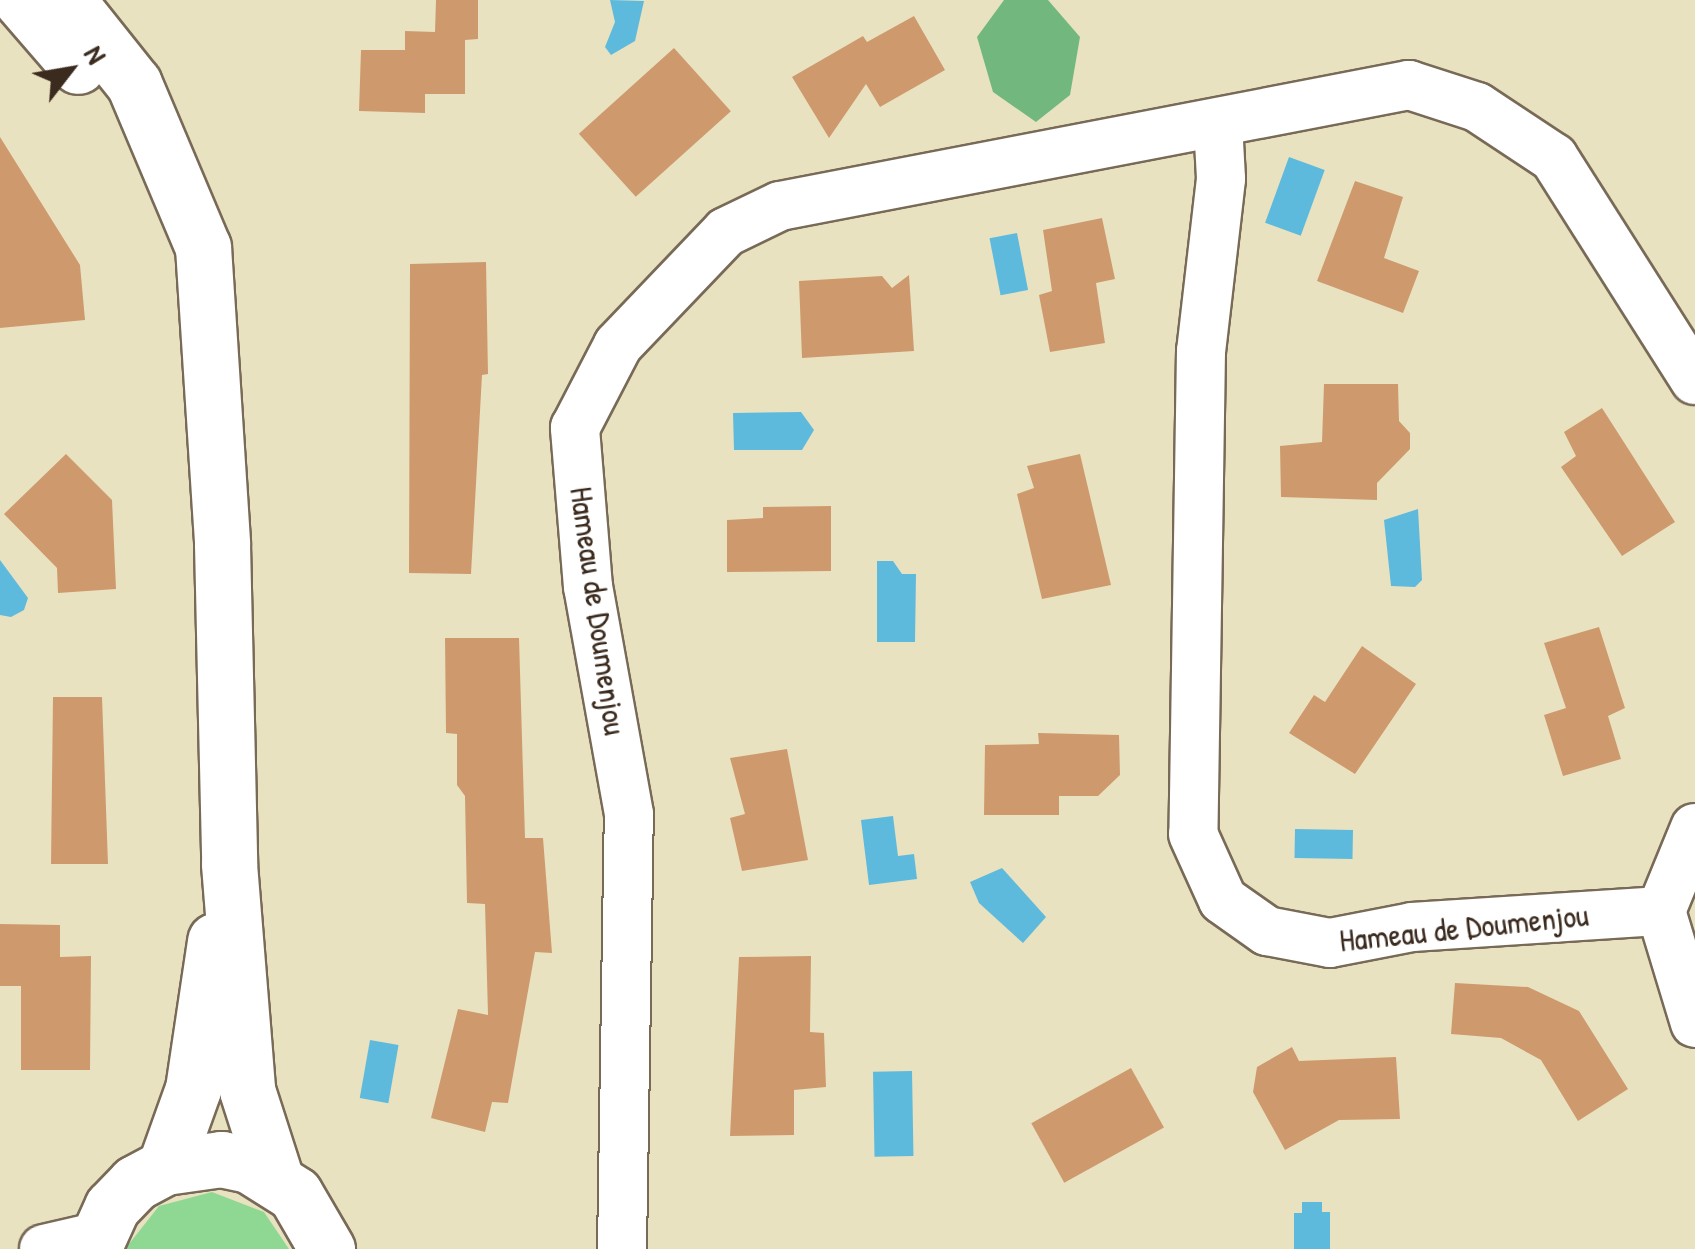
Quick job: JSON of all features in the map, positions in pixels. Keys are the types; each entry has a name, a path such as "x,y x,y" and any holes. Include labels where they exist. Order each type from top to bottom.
{"street":[{"path":"21,0 131,139 206,311"},
{"path":"66,0 134,84 164,145 203,246 222,544 229,864 247,1090 274,1177"},
{"name":"Hameau de Doumenjou","path":"622,1249 629,814 588,587 575,428 618,345 726,232 780,206 1409,85 1477,108 1554,158 1695,380"},
{"name":"Hameau de Doumenjou","path":"1218,124 1221,179 1201,351 1193,834 1224,900 1267,932 1330,943 1412,927 1661,911"},
{"path":"1695,828 1661,911 1695,1023"},
{"path":"165,1167 194,1089 229,864"},
{"path":"78,1245 123,1195 165,1167 221,1159 274,1177 312,1213 334,1245"}],"green space":[{"path":"1004,0 1048,0 1080,37 1070,95 1036,122 993,92 977,37"},
{"path":"212,1192 264,1212 289,1249 125,1249 159,1206"}],"water":[{"path":"610,0 644,1 635,41 611,55 605,47 615,22"},
{"path":"1289,157 1325,170 1301,236 1265,223"},
{"path":"1017,233 1028,290 1001,295 990,238"},
{"path":"801,412 814,430 802,450 734,450 733,413"},
{"path":"1418,509 1422,580 1415,587 1391,586 1384,520"},
{"path":"0,560 28,598 24,610 11,617 0,615"},
{"path":"877,561 893,561 902,574 916,574 915,642 877,642"},
{"path":"893,816 898,856 914,854 917,879 869,885 861,820"},
{"path":"1295,829 1353,830 1352,859 1294,858"},
{"path":"1002,868 1046,917 1023,943 979,903 970,882"},
{"path":"370,1040 399,1045 388,1103 360,1098"},
{"path":"912,1071 913,1156 874,1157 873,1072"},
{"path":"1302,1202 1322,1202 1322,1212 1330,1212 1330,1249 1294,1249 1294,1213 1302,1213"}],"building":[{"path":"436,0 478,0 478,39 465,40 465,94 425,94 425,113 359,111 361,50 405,50 405,31 435,32"},
{"path":"914,16 945,70 880,107 866,84 829,138 792,77 863,36 867,42"},
{"path":"674,48 731,111 636,197 579,134"},
{"path":"0,137 80,265 85,320 0,328"},
{"path":"1355,181 1403,197 1384,258 1419,271 1403,313 1317,281"},
{"path":"1102,218 1115,279 1096,283 1105,343 1050,352 1039,295 1052,291 1043,230"},
{"path":"486,262 488,374 482,375 471,574 409,573 410,264"},
{"path":"909,275 914,351 802,358 799,281 882,276 892,288"},
{"path":"1324,384 1398,384 1399,421 1410,433 1410,449 1377,483 1377,500 1281,497 1280,446 1322,442"},
{"path":"1602,408 1675,522 1622,556 1561,467 1576,456 1564,432"},
{"path":"66,454 112,500 116,589 58,593 57,568 4,514"},
{"path":"1080,454 1111,585 1042,599 1017,494 1034,488 1027,466"},
{"path":"831,506 831,571 727,572 727,520 763,518 763,507"},
{"path":"1599,627 1625,708 1608,716 1621,759 1563,776 1544,715 1566,708 1544,643"},
{"path":"445,638 519,638 525,838 543,838 552,953 535,952 508,1103 492,1102 485,1132 431,1118 458,1009 488,1015 485,904 467,903 465,796 457,785 457,734 446,733"},
{"path":"1362,646 1416,684 1355,774 1289,733 1314,695 1325,702"},
{"path":"53,697 102,697 108,864 51,864"},
{"path":"1038,733 1119,735 1120,775 1098,796 1059,796 1059,815 984,815 985,745 1039,744"},
{"path":"787,749 808,860 742,871 730,818 745,814 730,758"},
{"path":"0,924 60,925 60,957 91,956 90,1070 21,1070 21,986 0,986"},
{"path":"811,956 810,1032 824,1033 826,1087 794,1090 794,1135 730,1136 739,957"},
{"path":"1455,983 1528,987 1579,1011 1628,1089 1578,1121 1541,1060 1501,1038 1451,1034"},
{"path":"1292,1047 1299,1061 1396,1057 1400,1119 1339,1120 1285,1150 1253,1092 1257,1067"},
{"path":"1131,1068 1164,1127 1064,1183 1031,1123"}]}
